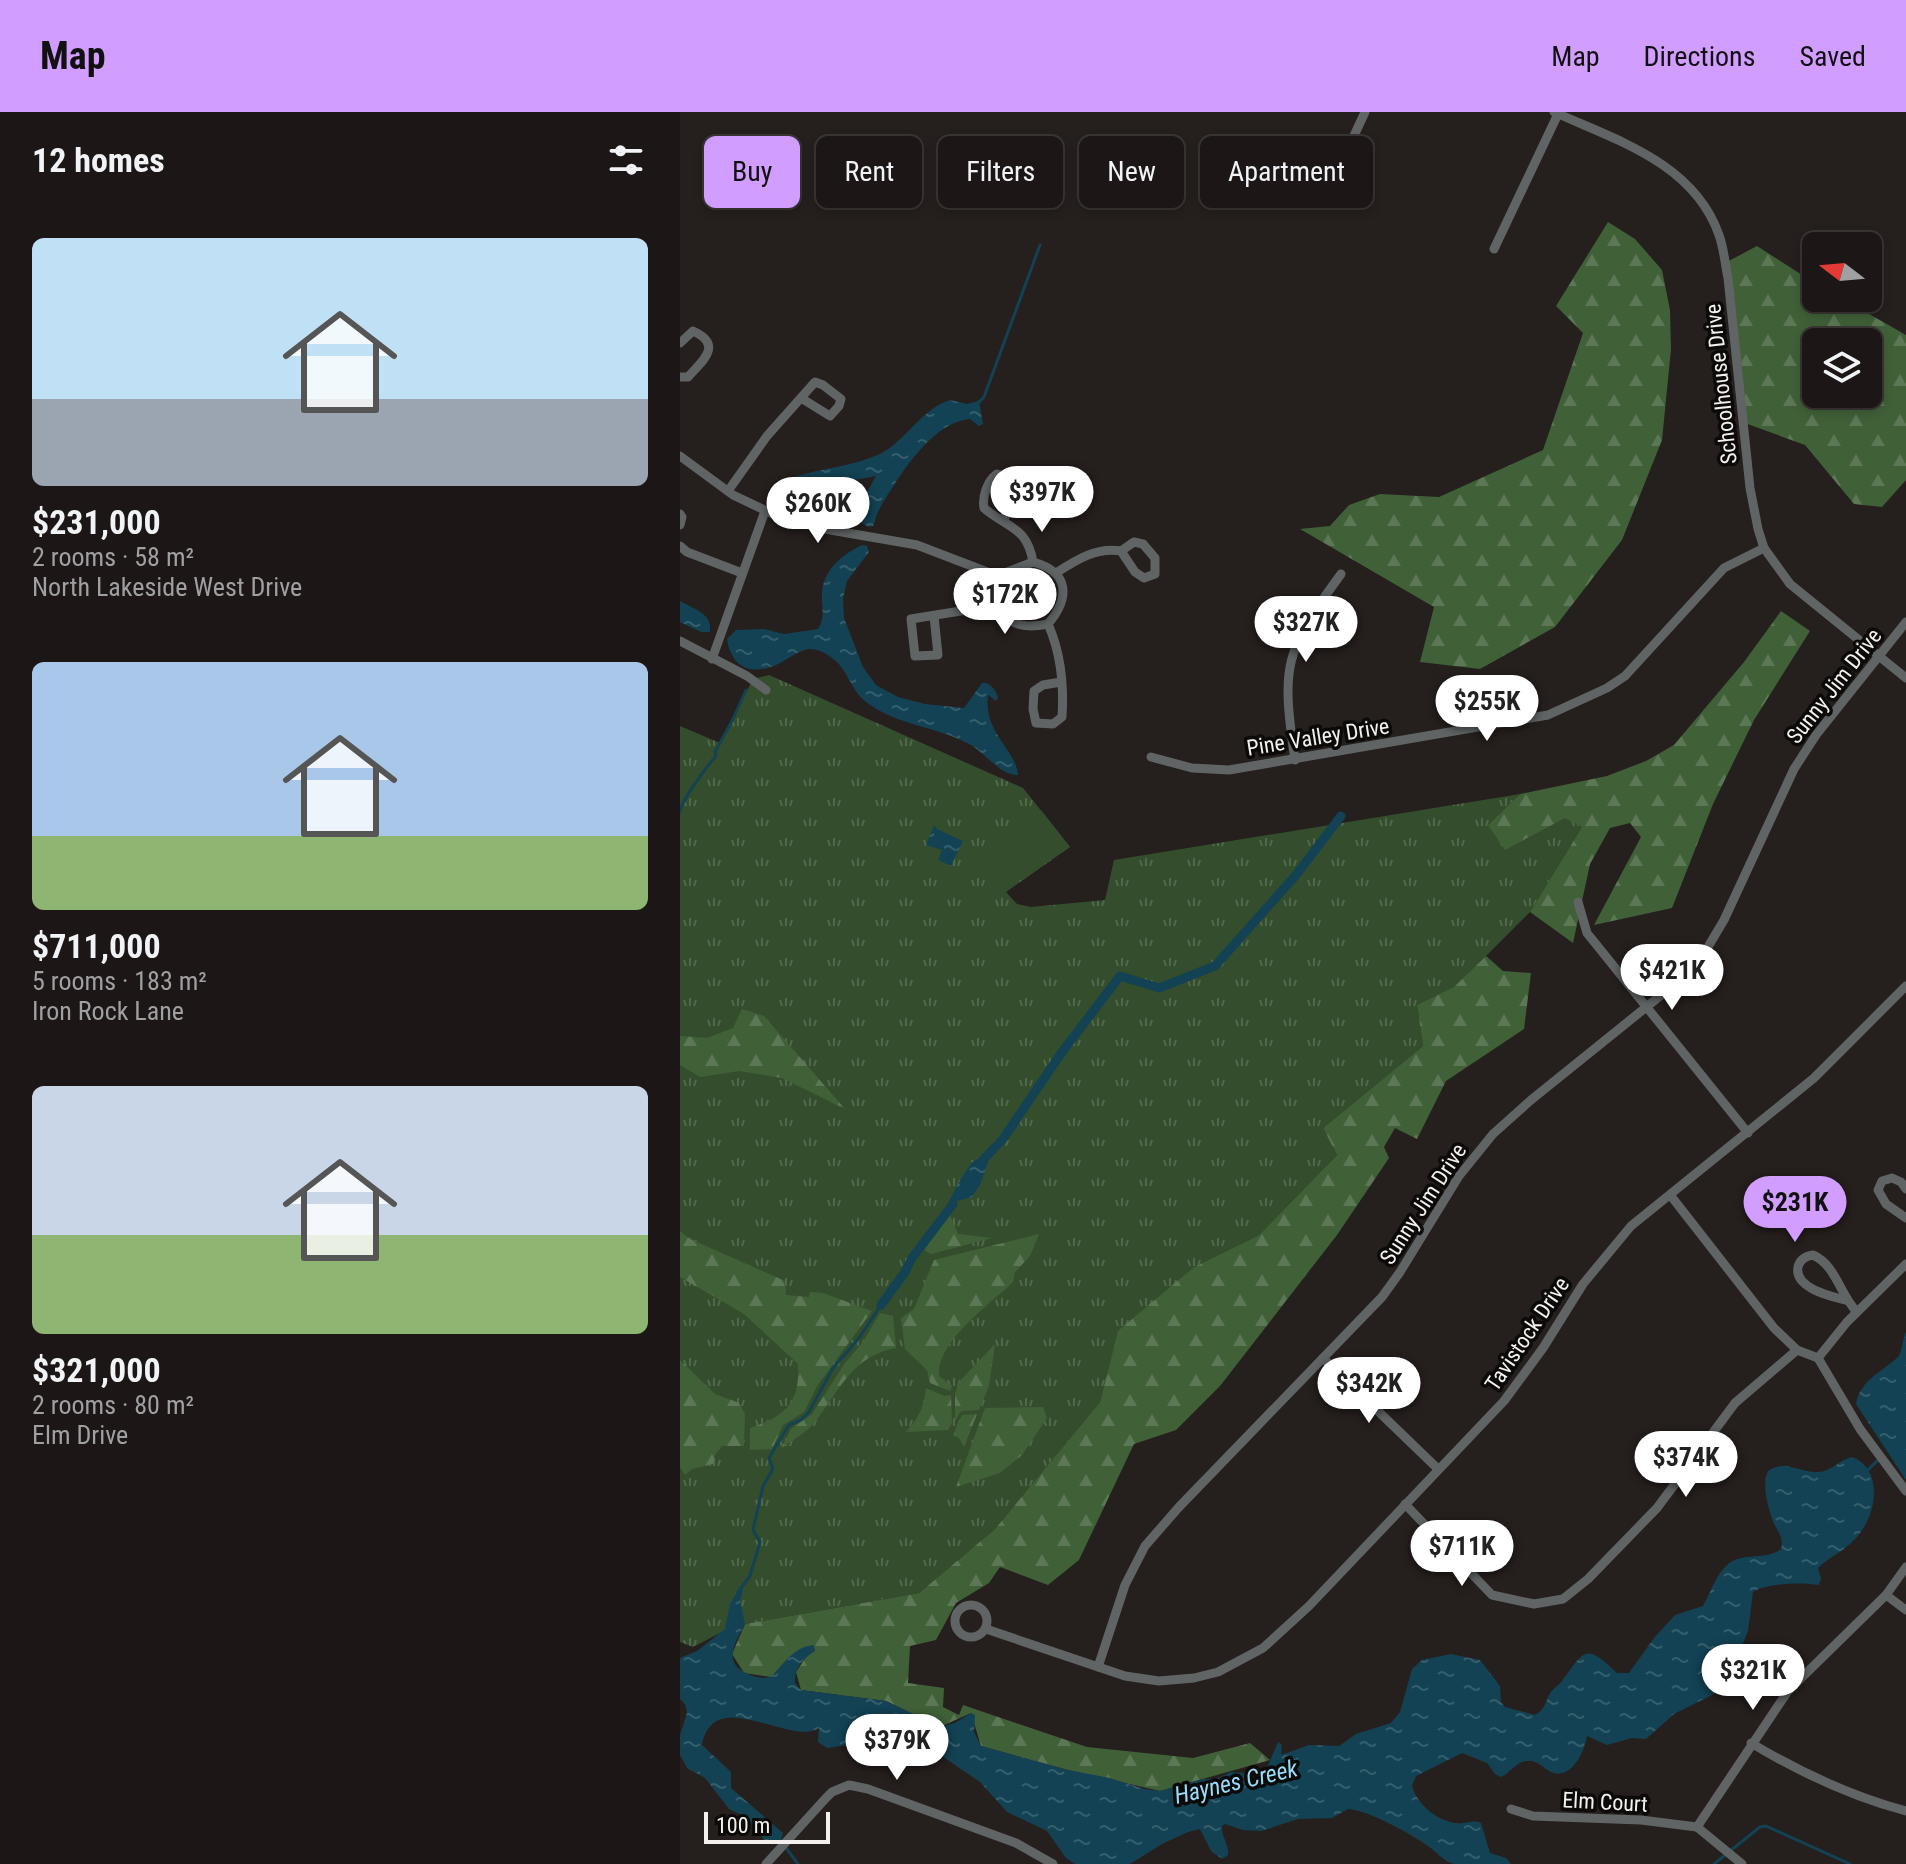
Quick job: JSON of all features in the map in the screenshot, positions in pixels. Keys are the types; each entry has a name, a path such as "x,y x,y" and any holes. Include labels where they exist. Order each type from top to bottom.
{"street":[{"path":"1354,136 1365,112"},
{"path":"1494,249 1556,113"},
{"name":"Schoolhouse Drive","path":"1556,113 1652,157 1685,183 1712,219 1723,248 1728,278 1750,488 1754,516 1764,548 1790,584 1906,678"},
{"path":"680,343 693,331 708,342 710,348 708,355 688,377 680,377"},
{"path":"728,491 767,436 801,398"},
{"path":"680,456 728,491 765,511 801,524 929,548 990,573 1001,597 1003,613 1008,619 1030,627 1048,624 1061,606 1064,595 1056,573 1033,562 994,577"},
{"path":"1004,520 1016,484 1013,479 997,474 986,492 984,508 1012,525 1029,545 1033,562"},
{"path":"712,659 765,511"},
{"path":"680,514 680,525"},
{"path":"680,546 687,552 742,573"},
{"name":"Pine Valley Drive","path":"1151,757 1177,765 1229,770 1537,718 1607,688 1625,676 1724,568 1764,548"},
{"path":"1056,573 1097,551 1121,551"},
{"path":"1295,760 1287,703 1290,661 1304,627 1341,574"},
{"path":"934,616 938,655 915,656 911,619 978,608 1001,597"},
{"name":"Sunny Jim Drive","path":"1098,1667 1125,1585 1145,1546 1382,1297 1459,1176 1493,1134 1531,1100 1648,1008 1703,958 1724,920 1794,769 1816,735 1906,622"},
{"path":"1048,624 1058,655 1061,682 1062,717 1053,724 1036,723 1033,717 1034,691 1043,685 1061,682"},
{"path":"680,641 757,682 766,690"},
{"path":"1578,902 1587,933 1748,1133"},
{"name":"Tavistock Drive","path":"986,1629 1125,1676 1172,1681 1206,1675 1242,1662 1283,1632 1519,1382 1583,1284 1631,1226 1825,1069 1906,986"},
{"path":"1906,1189 1901,1182 1892,1178 1882,1181 1878,1190 1886,1204 1906,1218"},
{"path":"1671,1196 1742,1290 1797,1350 1818,1358 1860,1429 1906,1491"},
{"path":"1845,1300 1811,1288 1800,1278 1798,1269 1806,1256 1813,1255 1826,1264 1845,1300 1857,1312"},
{"path":"1818,1358 1857,1312 1906,1264"},
{"path":"1405,1504 1492,1595 1526,1604 1563,1599 1629,1538 1678,1482 1727,1411 1797,1350"},
{"path":"1323,1358 1438,1469"},
{"path":"1742,1864 1697,1827 1788,1691 1886,1595 1906,1567"},
{"path":"1886,1595 1906,1610"},
{"path":"1751,1743 1857,1797 1906,1811"},
{"path":"766,1864 832,1792 849,1785 877,1792 1016,1843 1053,1864"},
{"name":"Elm Court","path":"1511,1809 1533,1816 1641,1820 1697,1827"}],"green space":[{"path":"1608,222 1635,239 1662,270 1670,310 1671,349 1662,440 1622,540 1555,627 1480,669 1420,662 1434,607 1300,529 1330,526 1349,505 1380,494 1439,497 1543,450 1583,333 1556,306"},
{"path":"1757,246 1802,275 1802,312 1866,312 1906,335 1906,480 1882,507 1854,504 1805,445 1742,422 1725,263"},
{"path":"1781,611 1810,631 1754,720 1713,804 1672,908 1594,925 1641,837 1630,823 1610,828 1590,864 1573,943 1530,912 1582,827 1565,818 1505,850 1488,825 1520,794 1607,776 1646,761 1674,745 1744,662"},
{"path":"769,675 1023,788 1070,847 1006,892 1017,904 1031,907 1105,900 1114,860 1520,794 1488,825 1565,817 1582,827 1530,912 1454,988 1417,1005 1423,1046 1323,1128 1337,1155 1259,1235 1194,1267 1118,1333 1100,1402 995,1529 919,1593 745,1624 693,1647 680,1642 680,726 720,743 753,679"},
{"path":"1041,810 1070,847 999,894 973,856"},
{"path":"1486,956 1503,971 1531,973 1524,1029 1446,1081 1417,1139 1395,1128 1384,1147 1389,1158 1337,1235 1220,1386 1176,1430 1134,1444 1079,1560 1048,1585 1000,1567 989,1583 956,1603 936,1640 910,1646 908,1683 944,1688 943,1707 959,1715 963,1705 1087,1747 1193,1758 1250,1743 1270,1760 1160,1791 981,1746 971,1713 940,1727 886,1701 801,1690 796,1672 812,1648 771,1677 744,1673 732,1654 745,1624 919,1593 995,1529 1100,1402 1118,1331 1194,1267 1259,1235 1337,1155 1323,1128 1423,1046 1417,1005 1454,987"},
{"path":"742,1009 764,1016 845,1109 782,1078 739,1071 700,1077 680,1065 680,1036 707,1038 733,1028"},
{"path":"950,1215 958,1234 992,1238 931,1254 924,1250"},
{"path":"680,1231 690,1239 785,1281 786,1295 809,1297 810,1292 823,1293 872,1311 817,1386 804,1412 783,1425 772,1449 750,1450 750,1428 782,1413 788,1406 796,1389 798,1364 744,1314 680,1277"},
{"path":"1039,1234 1030,1256 1015,1272 1013,1282 966,1324 946,1350 940,1363 939,1376 952,1386 950,1391 930,1383 927,1370 905,1349 901,1318 914,1309 934,1260"},
{"path":"880,1313 893,1316 896,1348 881,1352 858,1366 812,1426 781,1449 791,1429 812,1414"},
{"path":"995,1344 989,1386 979,1410 961,1411 955,1421 955,1394 959,1382"},
{"path":"680,1360 715,1394 739,1403 745,1414 744,1446 722,1446 713,1464 692,1469 685,1475 680,1467"},
{"path":"926,1388 944,1396 951,1395 952,1422 948,1430 906,1432 920,1412"},
{"path":"1043,1407 1047,1418 1022,1455 1000,1473 956,1487 985,1408"},
{"path":"977,1414 964,1447 953,1435 962,1415"}],"water":[{"path":"950,400 967,404 979,401 983,424 979,426 970,419 956,422 929,441 896,482 873,526 816,506 795,490 791,481 794,477 880,454 940,404","holes":["876,476 863,499 822,486"]},
{"path":"862,545 867,546 869,552 847,581 843,599 844,618 863,667 876,685 898,697 925,704 964,708 982,683 990,685 998,698 996,701 988,695 990,720 1012,757 1018,775 998,767 967,743 876,709 860,696 842,668 822,652 805,650 776,665 758,670 743,667 737,662 727,639 736,630 764,629 784,634 818,629 822,620 822,592 826,576 842,558"},
{"path":"680,601 705,616 710,632 701,632 680,622"},
{"path":"934,825 963,841 951,866 938,860 942,850 926,845"},
{"path":"987,1153 990,1156 980,1185 972,1197 957,1201 950,1212 945,1210 967,1169"},
{"path":"1906,1332 1906,1480 1856,1404 1867,1383 1898,1357"},
{"name":"Haynes Creek","path":"1852,1457 1863,1463 1873,1484 1872,1509 1861,1532 1818,1568 1821,1578 1819,1585 1784,1584 1753,1592 1748,1631 1727,1682 1720,1691 1674,1714 1646,1739 1632,1738 1607,1745 1587,1736 1576,1763 1571,1769 1558,1774 1528,1761 1501,1777 1487,1763 1462,1753 1416,1776 1412,1786 1428,1810 1448,1821 1481,1823 1490,1853 1506,1858 1511,1864 1450,1863 1400,1829 1348,1809 1332,1818 1298,1819 1261,1831 1243,1830 1225,1824 1222,1830 1228,1855 1222,1859 1211,1851 1200,1829 1162,1844 1130,1864 1075,1864 1066,1858 1047,1831 1007,1812 980,1782 939,1754 905,1741 875,1736 861,1743 827,1748 818,1742 819,1728 806,1732 736,1718 721,1719 709,1728 702,1745 731,1772 731,1788 783,1833 781,1841 771,1843 764,1840 748,1818 729,1809 705,1778 687,1768 680,1755 680,1735 687,1713 680,1699 680,1658 697,1651 725,1629 730,1603 740,1588 743,1590 740,1601 745,1624 735,1644 733,1657 734,1663 746,1673 771,1677 795,1652 814,1645 815,1651 803,1660 796,1672 795,1683 801,1690 886,1701 940,1727 955,1723 971,1713 975,1715 974,1732 981,1746 1144,1789 1160,1791 1215,1779 1231,1772 1253,1774 1262,1771 1267,1768 1278,1742 1282,1745 1281,1755 1309,1745 1339,1746 1356,1734 1391,1723 1400,1712 1412,1669 1422,1660 1451,1654 1480,1660 1500,1686 1501,1702 1505,1707 1535,1715 1581,1656 1592,1654 1617,1673 1629,1673 1675,1615 1703,1606 1726,1566 1737,1559 1781,1549 1781,1537 1768,1507 1765,1482 1768,1471 1780,1466 1823,1471"}],"waterway":[{"path":"977,404 984,397 1040,245"},
{"path":"680,812 689,792 716,756 715,752 746,690"},
{"path":"981,1162 1003,1139 1062,1052 1120,976 1159,988 1215,966 1296,875 1341,816"},
{"path":"881,1305 953,1204"},
{"path":"738,1592 750,1576 760,1542 753,1530 763,1486 773,1469 769,1458 789,1425 809,1412 833,1368 859,1338 881,1305"},
{"path":"1867,1471 1878,1460"},
{"path":"1714,1864 1760,1827 1766,1826 1850,1864"},
{"path":"786,1848 798,1864"}]}
